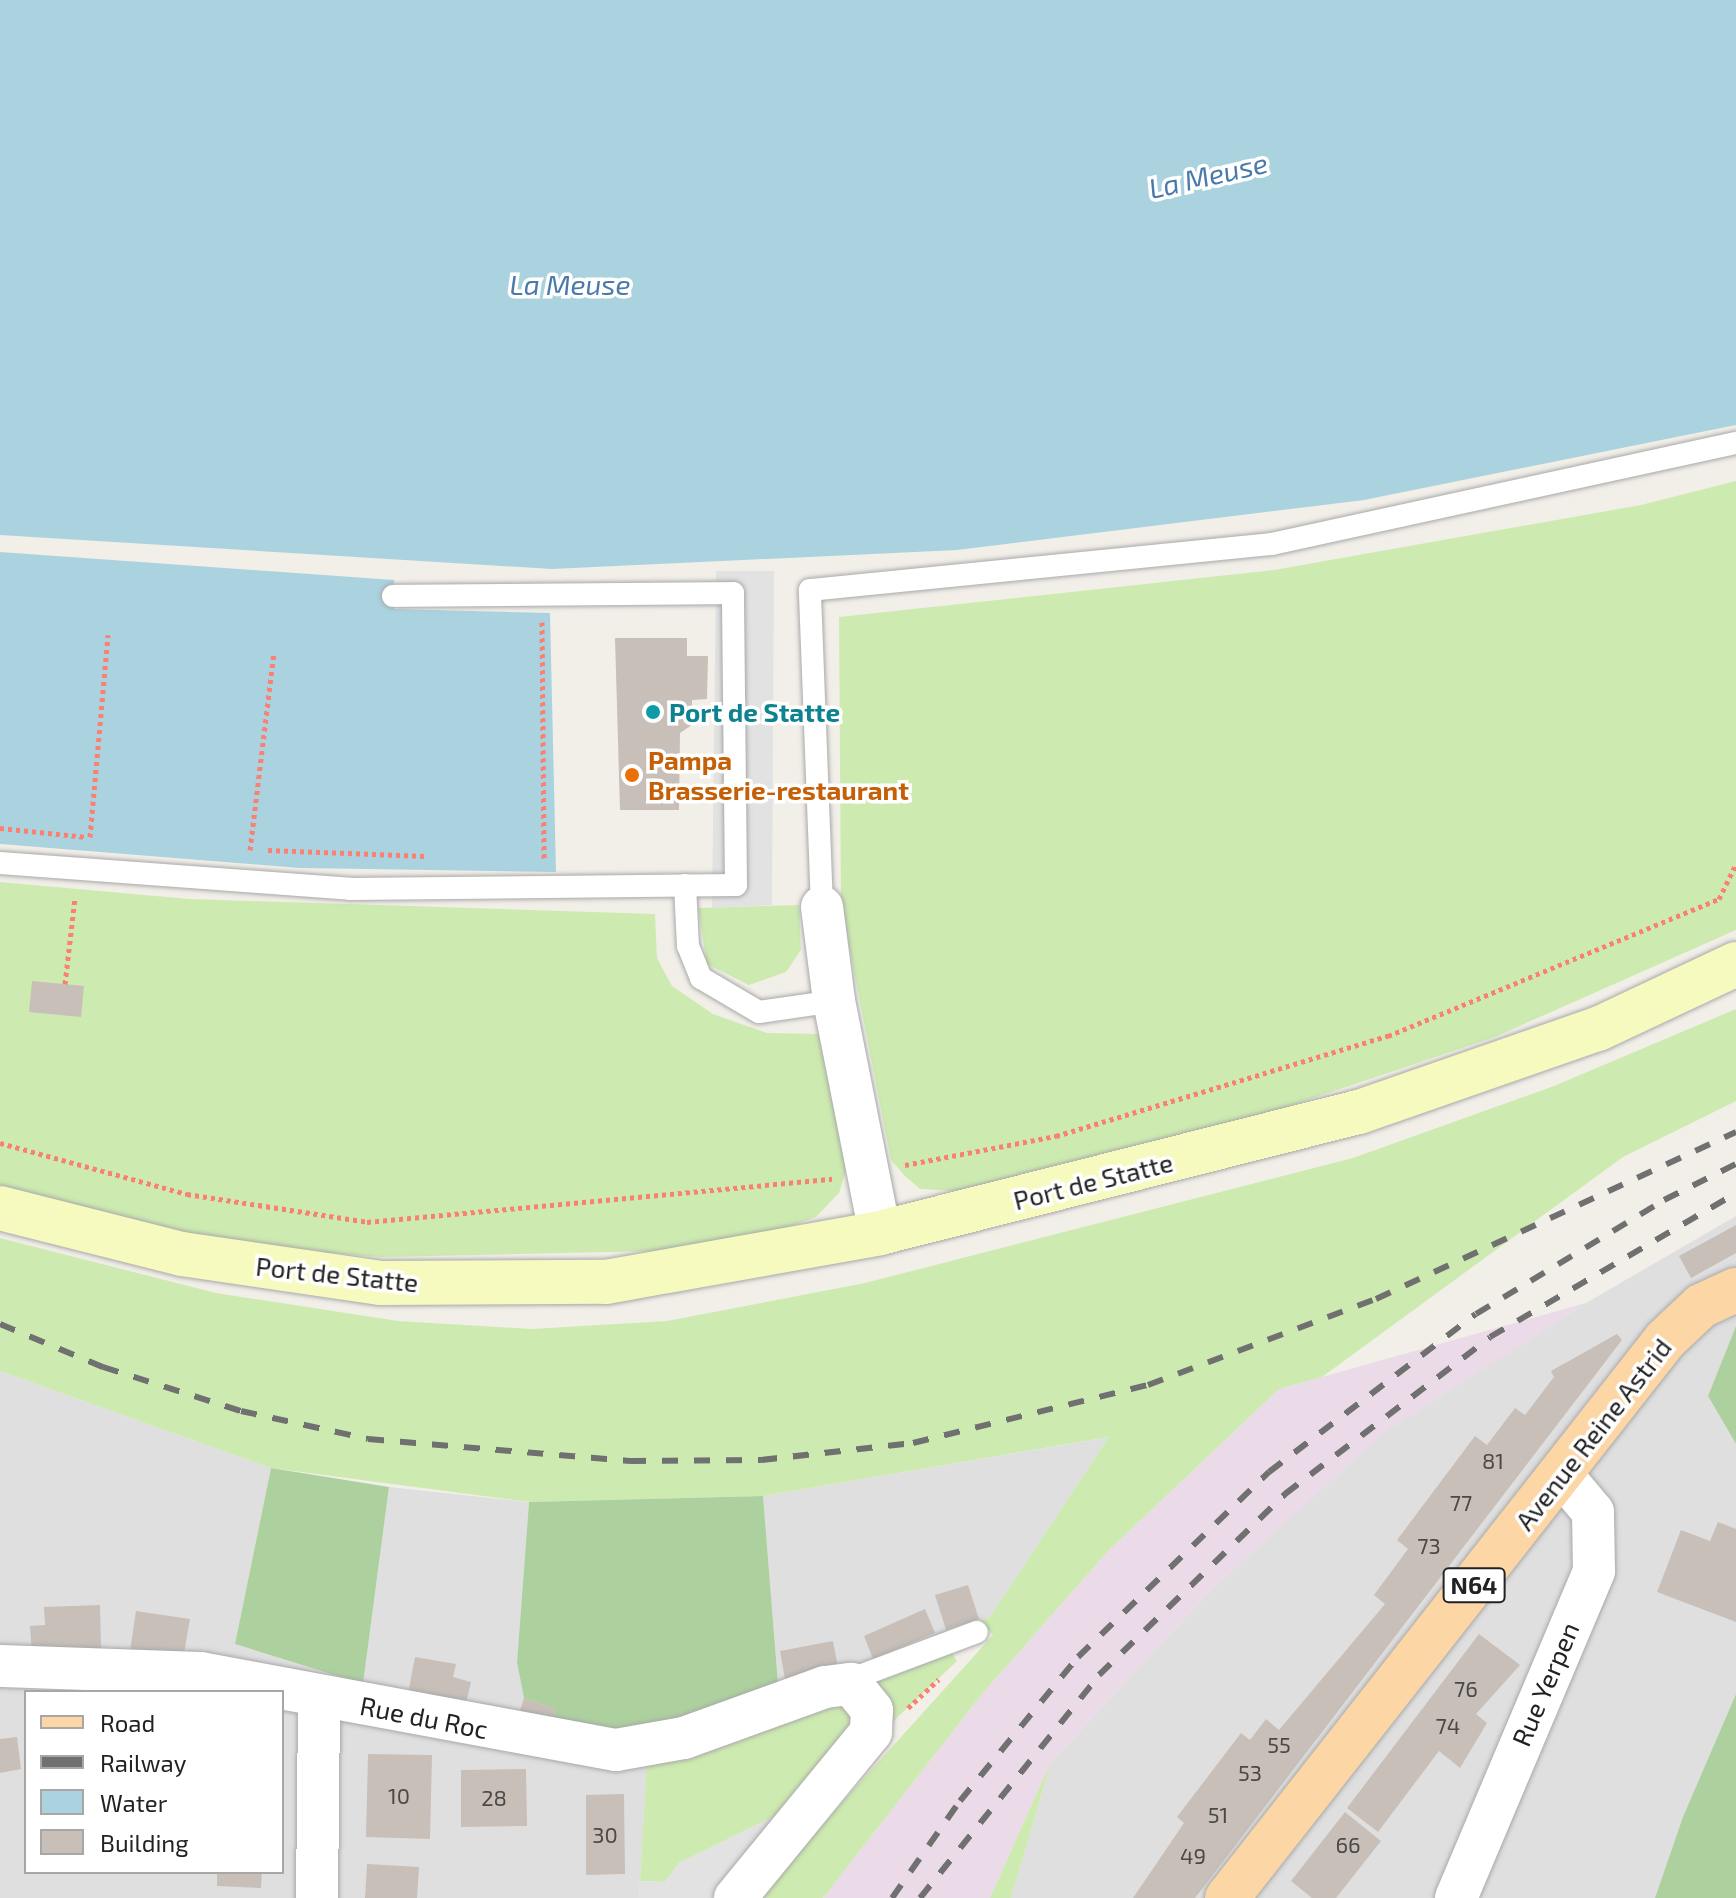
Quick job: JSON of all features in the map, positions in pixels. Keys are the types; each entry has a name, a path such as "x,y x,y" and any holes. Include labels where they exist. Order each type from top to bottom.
{"main road":[{"name":"Avenue Reine Astrid","path":"1227,1898 1665,1340 1701,1306 1736,1290"}],"street":[{"path":"822,907 834,1001 880,1233"},
{"name":"Port de Statte","path":"0,1208 182,1254 428,1284 606,1282 880,1233 1359,1112 1598,1029 1736,964"},
{"name":"Rue Yerpen","path":"1456,1898 1594,1571 1593,1512 1561,1474"},
{"name":"Rue du Roc","path":"0,1666 200,1673 616,1750 684,1738 839,1683"},
{"path":"735,1898 871,1732 872,1710 864,1693 839,1683"},
{"path":"317,1898 319,1697"}],"lane":[{"path":"822,907 810,590 1272,544 1736,443"},
{"path":"0,863 350,889 736,885 733,593 393,596"},
{"path":"685,885 688,946 701,978 728,1000 759,1012 834,1001"},
{"name":"Rue du Roc","path":"839,1683 977,1632"}],"path":[{"path":"527,619 542,619 544,845 544,860 529,859"},
{"path":"90,837 108,635"},
{"path":"250,850 274,651"},
{"path":"0,828 106,838"},
{"path":"234,848 436,856"},
{"path":"65,984 79,870"},
{"path":"904,1712 980,1639 977,1632"}],"shaded area":[{"path":"716,571 774,571 772,905 712,908"},
{"path":"1736,1216 1736,1326 1708,1396 1736,1444 1736,1694 1655,1898 1011,1898 1051,1762 1209,1592 1376,1437 1586,1303"},
{"path":"1586,1303 1386,1431 1209,1592 1051,1762 990,1898 823,1898 982,1694 1109,1550 1279,1389"},
{"path":"0,1371 271,1468 235,1644 363,1684 389,1487 529,1502 517,1661 648,1747 639,1898 0,1898"},
{"path":"1110,1437 990,1617 779,1696 763,1496"},
{"path":"799,1804 720,1898 639,1898 640,1881 665,1882 679,1863"}],"green space":[{"path":"1736,481 1736,930 1495,1037 1227,1127 956,1191 920,1189 891,1160 841,905 839,617 1274,570 1641,505"},
{"path":"0,882 189,899 655,914 657,958 672,986 713,1014 767,1033 824,1034 850,1158 839,1193 816,1217 780,1230 654,1251 382,1257 248,1247 133,1228 0,1188"},
{"path":"799,905 801,950 786,972 749,985 707,964 698,908"},
{"path":"1736,1009 1736,1101 1623,1157 1322,1377 1279,1389 1109,1550 982,1694 823,1898 756,1898 993,1635 980,1621 990,1617 1109,1437 763,1496 529,1502 271,1468 0,1371 0,1238 216,1293 398,1321 532,1329 667,1321 865,1283 1353,1158 1554,1086"},
{"path":"1736,1326 1736,1444 1708,1396"},
{"path":"271,1468 389,1487 363,1684 235,1644"},
{"path":"763,1496 779,1696 648,1747 549,1733 556,1709 524,1698 517,1662 529,1502"},
{"path":"950,1650 957,1661 882,1732 869,1681"},
{"path":"1736,1694 1736,1898 1655,1898 1683,1817"},
{"path":"819,1701 847,1707 852,1726 799,1804 679,1863 665,1882 640,1881 647,1760"},
{"path":"1051,1762 1011,1898 990,1898 1049,1766"}],"water":[{"name":"La Meuse","path":"0,0 1736,0 1736,425 1364,500 957,550 552,569 0,535"},
{"path":"0,552 394,580 394,609 550,613 556,872 300,868 0,844"}],"building":[{"name":"Port de Statte","path":"615,638 687,638 687,656 708,656 707,699 692,700 692,725 680,733 679,810 620,810"},
{"path":"32,981 84,986 81,1017 29,1012"},
{"path":"1736,1225 1736,1253 1691,1278 1679,1256"},
{"path":"1617,1334 1622,1340 1195,1898 1133,1898 1184,1823 1177,1817 1241,1733 1250,1740 1266,1719 1279,1730 1385,1604 1374,1595 1408,1549 1397,1540 1475,1436 1487,1445 1515,1408 1525,1415 1554,1377 1551,1371"},
{"path":"1718,1522 1736,1529 1736,1622 1657,1592 1681,1530 1710,1541"},
{"path":"968,1585 979,1619 946,1630 935,1595"},
{"path":"100,1605 101,1650 32,1654 30,1626 45,1625 44,1607"},
{"path":"925,1609 935,1633 873,1659 864,1636"},
{"path":"136,1611 190,1619 183,1659 130,1651"},
{"path":"1479,1634 1520,1665 1476,1714 1487,1723 1460,1768 1439,1751 1378,1832 1347,1808"},
{"path":"833,1641 839,1673 787,1690 780,1651"},
{"path":"415,1657 456,1664 453,1677 471,1682 464,1712 407,1699"},
{"path":"524,1698 556,1709 549,1733 516,1722"},
{"path":"17,1737 21,1769 0,1773 0,1739"},
{"path":"368,1754 432,1755 430,1839 366,1837"},
{"path":"526,1769 527,1826 461,1827 461,1770"},
{"path":"624,1794 625,1874 586,1875 586,1795"},
{"path":"1345,1812 1381,1841 1336,1898 1312,1898 1291,1881"},
{"path":"367,1864 419,1867 417,1898 365,1898"},
{"path":"217,1874 262,1874 261,1888 217,1886"}],"railway":[{"path":"0,1324 103,1367 241,1411 368,1439 630,1461 761,1460 913,1443 1148,1385 1376,1299 1736,1132"},
{"path":"892,1898 960,1801 1078,1657 1269,1472 1476,1314 1664,1200 1736,1164"},
{"path":"920,1898 1099,1675 1285,1494 1490,1337 1736,1193"}],"place":[{"name":"Port de Statte","path":"653,712"},
{"name":"Pampa Brasserie-restaurant","path":"632,775"}]}
